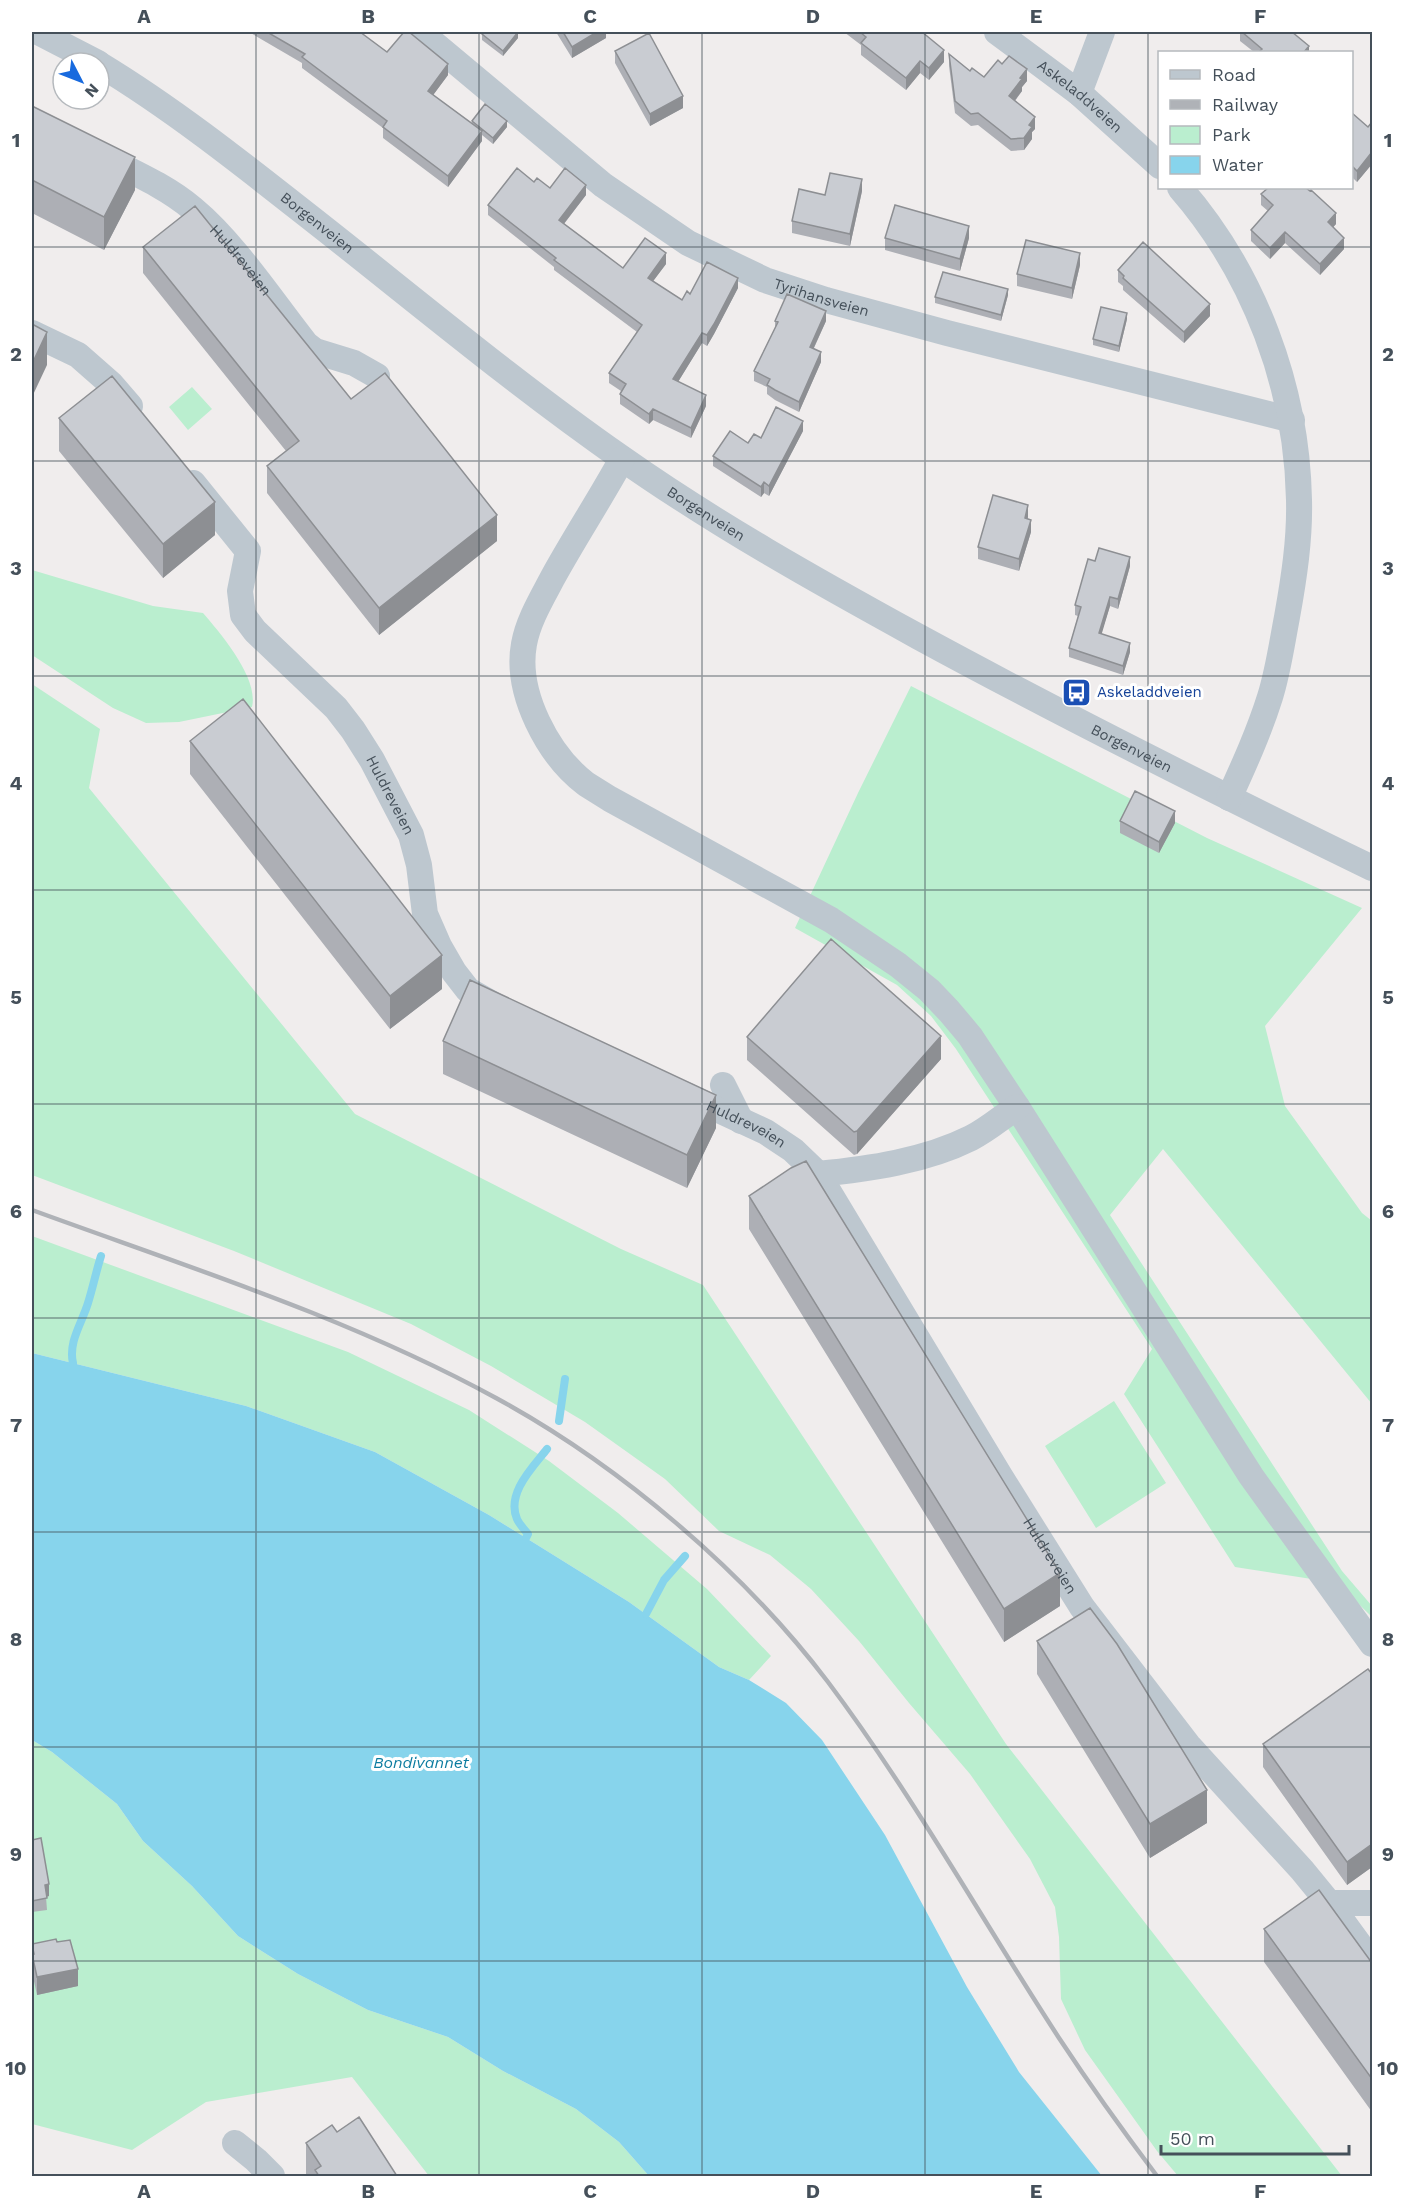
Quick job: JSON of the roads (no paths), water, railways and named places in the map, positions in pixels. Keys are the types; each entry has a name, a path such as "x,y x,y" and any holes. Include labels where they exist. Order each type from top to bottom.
{"street":[{"name":"Borgenveien","path":"39,32 76,51"},
{"name":"Tyrihansveien","path":"420,32 603,185 688,243 765,280 826,300 947,333 1292,420"},
{"name":"Askeladdveien","path":"997,32 1079,93 1158,164"},
{"path":"1079,93 1102,32"},
{"name":"Borgenveien","path":"111,70 139,88 250,170 622,459 704,514 830,588 964,662 1229,798 1372,868"},
{"name":"Huldreveien","path":"82,146 166,189 193,208 230,247 306,344 330,358 354,363 377,376"},
{"path":"1181,189 1201,212 1256,306 1278,366 1292,420 1299,499 1297,561 1271,695 1229,798"},
{"path":"32,333 78,355 111,384 141,420"},
{"path":"622,459 539,603 524,643 526,695 547,740 585,783 831,920 898,965 929,990 949,1011 970,1036 1017,1107 1251,1476 1372,1644"},
{"name":"Huldreveien","path":"179,466 248,551 240,591 243,615 274,651 336,708 372,760 411,835 419,865 425,914 454,972 468,990 481,999 519,1016"},
{"path":"723,1085 741,1120"},
{"name":"Huldreveien","path":"667,1086 766,1132 793,1150 818,1173 1082,1608 1188,1745 1302,1870 1372,1962"},
{"path":"818,1173 864,1170 938,1151 972,1137 1017,1107"},
{"path":"1329,1903 1372,1904"},
{"path":"236,2143 272,2176"}],"water":[{"name":"Bondivannet","path":"32,1353 246,1406 375,1452 489,1515 629,1602 719,1667 749,1680 786,1703 822,1740 885,1835 967,1987 1019,2072 1102,2176 649,2176 619,2142 576,2109 503,2071 448,2037 368,2010 298,1974 238,1936 192,1886 143,1841 117,1804 52,1752 32,1740"}],"waterway":[{"path":"73,1363 74,1340 88,1303 101,1256"},
{"path":"559,1421 565,1379"},
{"path":"526,1538 528,1534 517,1519 515,1500 528,1472 547,1449"},
{"path":"646,1614 664,1580 685,1556"}],"railway":[{"path":"32,1210 268,1295 441,1369 496,1398 588,1455 676,1523 758,1600 828,1682 918,1813 1059,2038 1157,2176"}],"place":[{"name":"Askeladdveien","path":"1076,692"}]}
